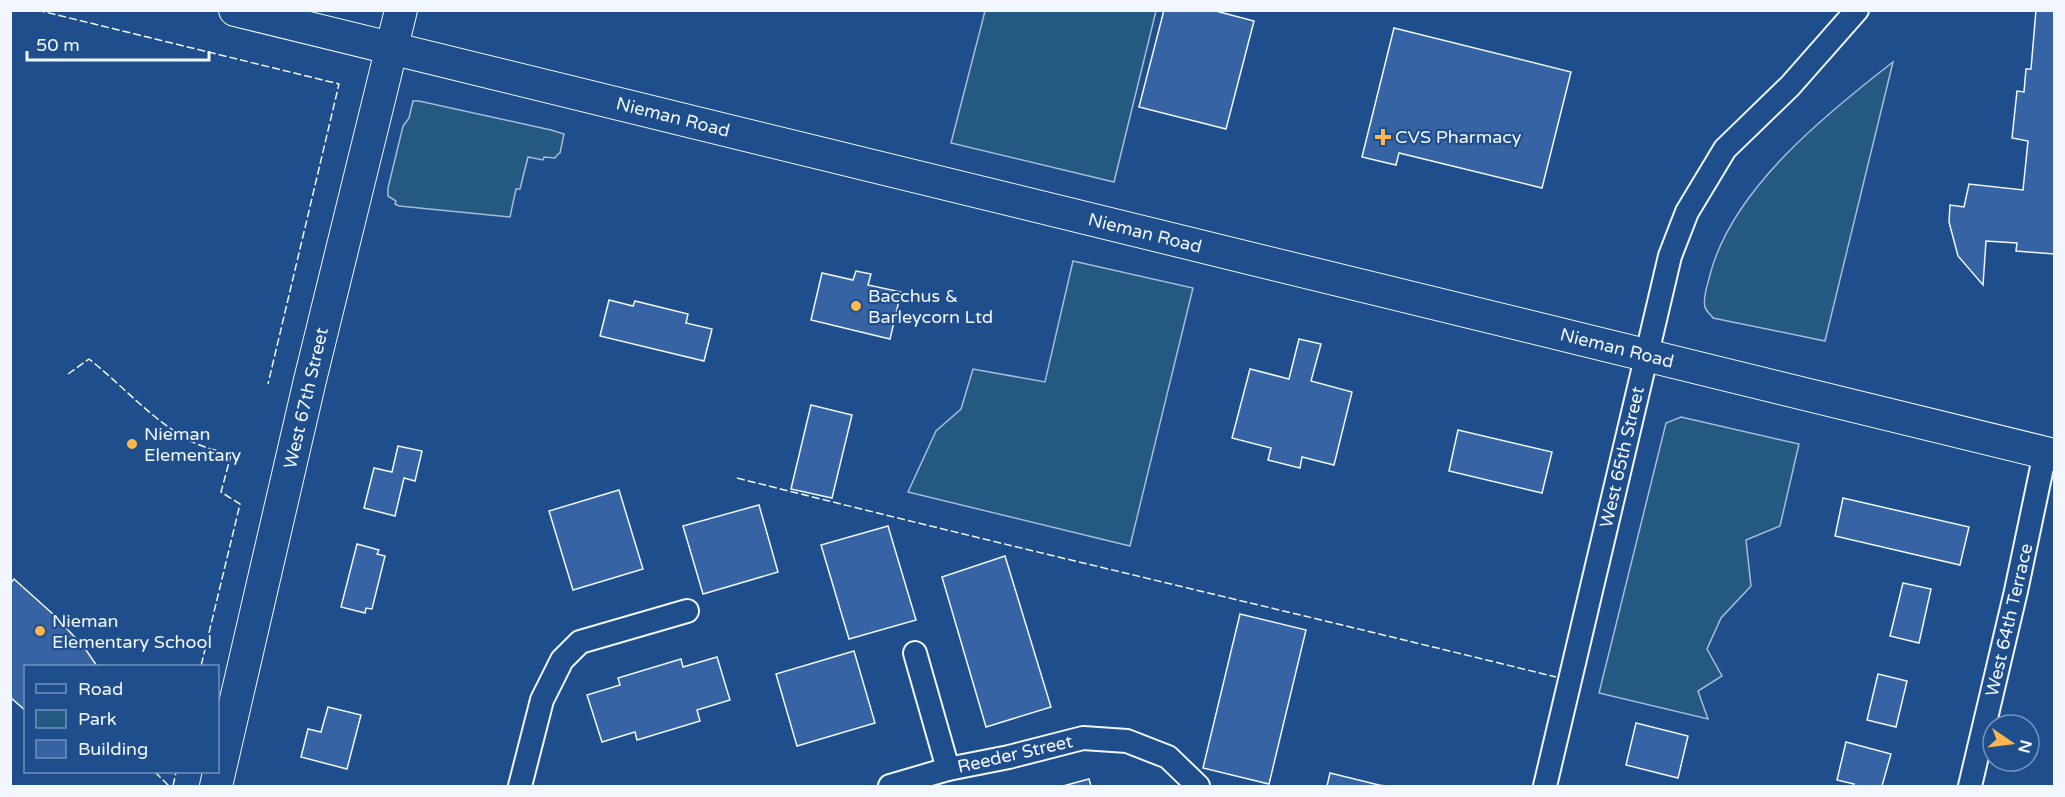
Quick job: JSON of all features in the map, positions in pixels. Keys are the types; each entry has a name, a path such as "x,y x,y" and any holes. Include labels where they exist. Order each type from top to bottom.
{"main road":[{"name":"Nieman Road","path":"235,10 2050,454"},
{"name":"West 67th Street","path":"216,786 308,390 401,10"}],"street":[{"name":"West 65th Street","path":"1545,786 1670,256 1687,212 1725,149 1790,86 1857,10"},
{"name":"West 64th Terrace","path":"1970,786 2050,454"},
{"path":"520,786 542,700 562,660 580,642 687,611"},
{"path":"915,653 948,769"},
{"name":"Reeder Street","path":"890,786 948,769 1009,757 1083,738 1127,741 1168,757 1198,786"}],"green space":[{"path":"985,11 1156,11 1114,182 951,143"},
{"path":"1893,62 1825,341 1713,318 1705,307 1706,289 1723,240 1740,210 1786,154 1812,129"},
{"path":"413,101 564,134 560,153 555,158 544,157 543,160 528,157 520,189 516,189 510,217 399,206 388,196 388,188 403,126 409,118"},
{"path":"1073,261 1193,288 1130,546 908,492 936,431 961,409 973,369 1045,382"},
{"path":"1681,417 1799,444 1780,526 1746,540 1751,586 1721,618 1707,649 1722,676 1698,691 1708,719 1599,693 1666,423"}],"building":[{"path":"1164,10 1212,10 1254,21 1226,129 1139,107"},
{"path":"2036,10 2054,10 2054,254 2016,251 2017,243 1986,241 1983,285 1958,256 1949,222 1950,205 1964,207 1969,184 2023,190 2028,141 2012,138 2017,91 2024,92 2026,69 2031,69"},
{"name":"CVS Pharmacy","path":"1394,28 1571,72 1542,188 1399,153 1396,165 1362,157"},
{"name":"Bacchus & Barleycorn Ltd","path":"856,271 871,274 868,285 901,292 890,339 811,320 822,273 853,280"},
{"path":"609,300 633,306 635,301 688,314 686,323 712,329 704,361 600,336"},
{"path":"1299,339 1321,344 1311,381 1352,392 1334,465 1302,457 1300,468 1268,460 1271,448 1232,438 1250,369 1289,379"},
{"path":"811,405 852,415 832,498 791,489"},
{"path":"1458,430 1552,452 1542,493 1449,471"},
{"path":"398,446 422,451 415,481 404,478 395,516 364,508 374,468 392,472"},
{"path":"619,490 643,569 573,590 549,511"},
{"path":"1843,498 1969,527 1960,565 1835,536"},
{"path":"759,505 778,572 703,594 683,526"},
{"path":"888,526 916,620 849,639 821,545"},
{"path":"357,544 379,550 377,554 385,556 372,609 366,608 365,613 341,607"},
{"path":"1005,556 1051,707 986,727 942,577"},
{"name":"Nieman Elementary School","path":"14,579 54,615 84,647 96,665 24,665 24,709 10,697 10,584"},
{"path":"1903,583 1931,589 1919,643 1890,636"},
{"path":"1240,614 1306,630 1269,784 1203,768"},
{"path":"854,651 875,723 797,746 776,674"},
{"path":"717,657 730,700 697,710 700,721 637,740 635,732 602,742 587,695 620,685 618,678 681,659 683,667"},
{"path":"1878,674 1907,681 1896,727 1867,720"},
{"path":"328,707 361,715 347,769 301,757 308,729 321,732"},
{"path":"1636,723 1688,736 1678,778 1626,765"},
{"path":"1846,742 1891,754 1882,786 1853,786 1854,784 1837,780"},
{"path":"1330,773 1379,785 1386,786 1327,786"},
{"path":"1089,779 1091,786 1063,786"}],"fence":[{"path":"37,10 339,84 268,384"},
{"path":"68,374 89,359 174,431 197,444 231,455 221,492 240,504 201,665"},
{"path":"737,478 1556,677"},
{"path":"156,773 169,786"},
{"path":"173,786 176,773"}],"place":[{"name":"CVS Pharmacy","path":"1383,137"},
{"name":"Bacchus & Barleycorn Ltd","path":"856,306"},
{"name":"Nieman Elementary","path":"132,444"},
{"name":"Nieman Elementary School","path":"40,631"}]}
